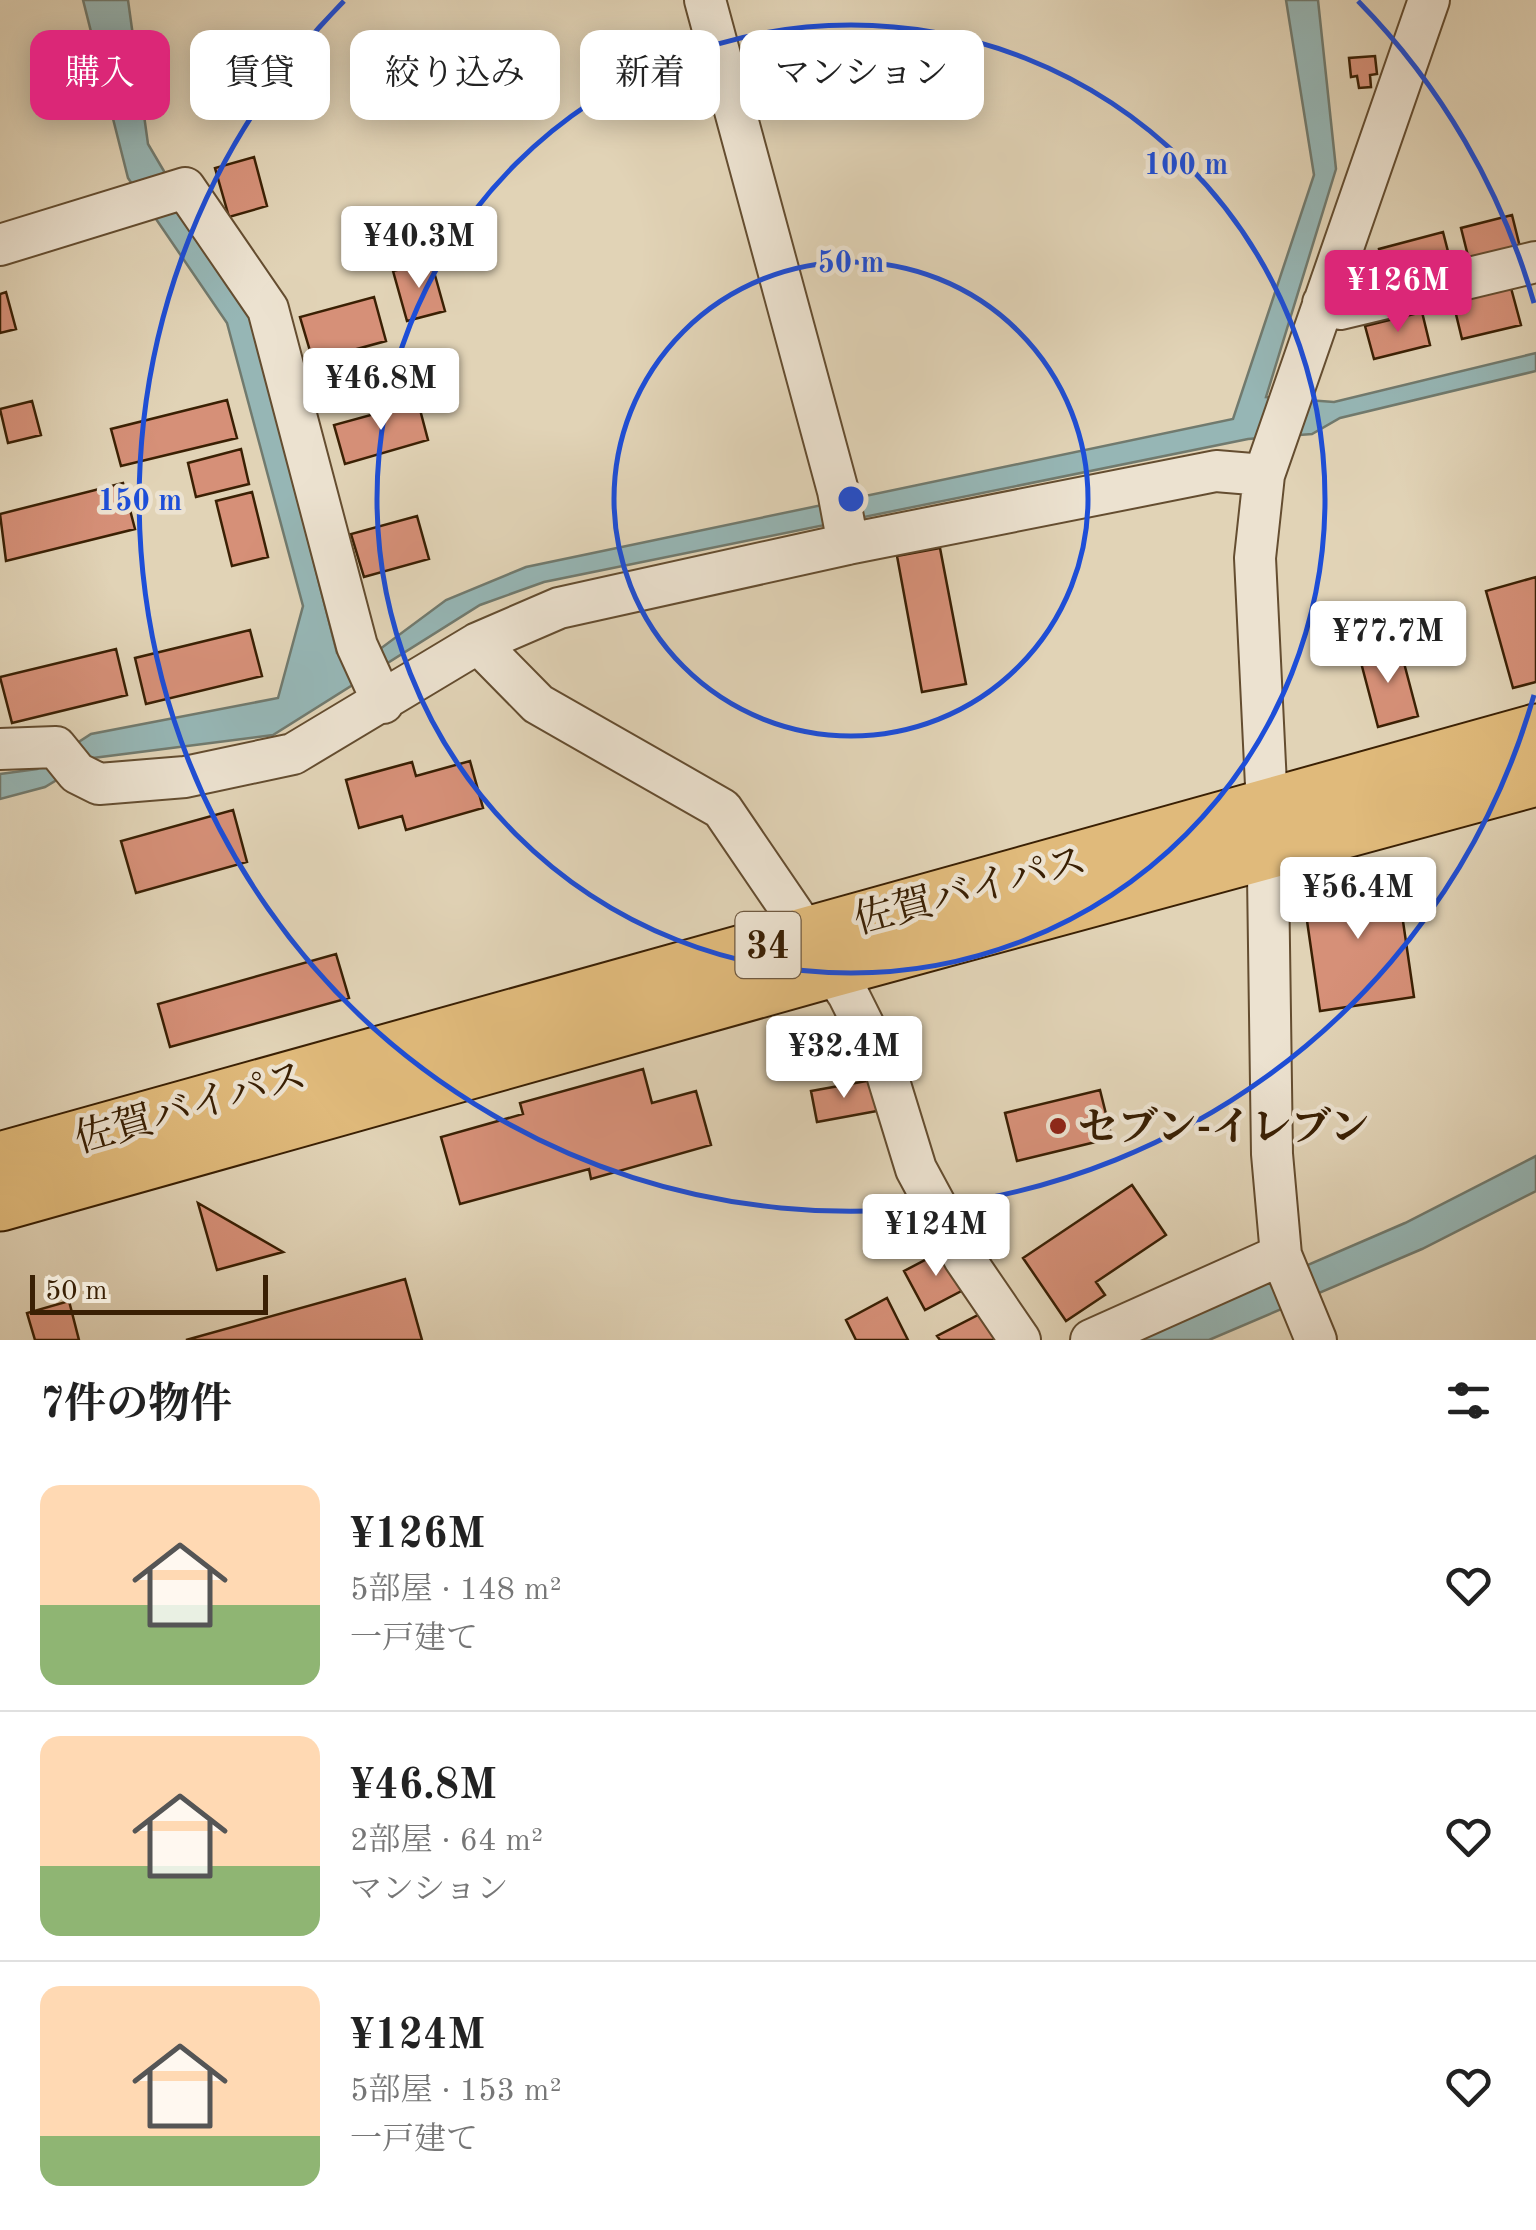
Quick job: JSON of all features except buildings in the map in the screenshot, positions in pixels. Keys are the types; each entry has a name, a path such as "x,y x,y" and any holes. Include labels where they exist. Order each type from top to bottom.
{"highway":[{"name":"佐賀バイパス","path":"0,1160 816,952 1268,828 1536,732"},
{"name":"佐賀バイパス","path":"1268,828 1536,778"},
{"name":"佐賀バイパス","path":"0,1203 816,952"}],"street":[{"path":"705,0 843,521"},
{"path":"1310,1326 1281,1255 1272,1154 1268,828 1255,558 1269,460 1428,0"},
{"path":"0,246 185,188 268,309 371,677"},
{"path":"1324,303 1340,309 1536,262"},
{"path":"0,749 66,760 99,784 186,777 293,754 371,677 478,642 559,608 843,521 1216,471 1269,460"},
{"path":"478,642 538,704 722,808 848,994 885,1068 916,1169 964,1258 1020,1340"},
{"path":"1090,1340 1281,1255"}],"water":[{"path":"83,0 128,0 132,30 91,30"},
{"path":"1286,0 1318,0 1336,169 1266,397 1334,402 1536,353 1536,371 1340,418 1312,434 1248,439 544,582 480,605 273,735 93,758 45,787 0,799 0,774 37,769 91,734 278,698 303,606 227,323 128,178 113,120 145,120 148,144 252,321 337,653 353,663 372,655 446,600 526,567 1233,419 1314,175"},
{"path":"1536,1156 1536,1191 1422,1249 1209,1340 1134,1340 1405,1223"}],"place":[{"name":"セブン-イレブン","path":"1058,1126"}]}
